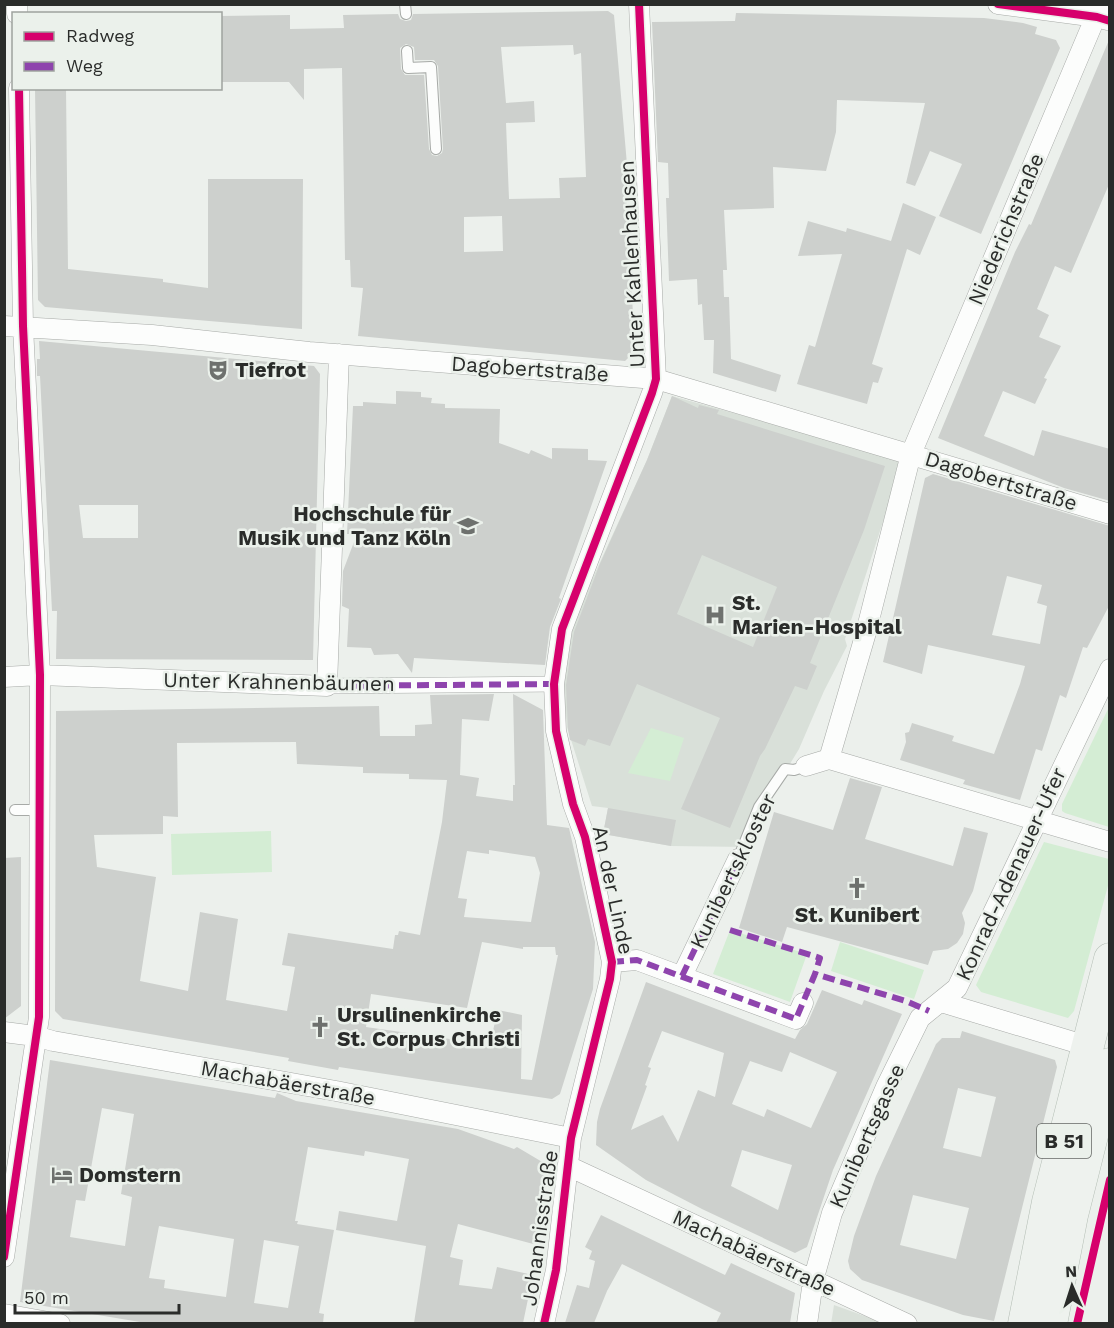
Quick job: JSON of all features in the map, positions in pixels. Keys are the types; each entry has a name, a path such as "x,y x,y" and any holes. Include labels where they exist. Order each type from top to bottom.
{"main road":[{"name":"B 51","path":"1051,1323 1072,1215 1098,1055 1110,959"},
{"name":"B 51","path":"1024,1323 1048,1203 1098,1055"}],"street":[{"name":"Unter Kahlenhausen","path":"554,684 562,629 656,379 639,4"},
{"path":"998,4 1103,14"},
{"name":"Niederichstraße","path":"911,454 1103,14"},
{"path":"4,1257 39,1017 40,675 14,326 19,90"},
{"name":"Dagobertstraße","path":"14,326 152,335 339,354 656,379 1110,514"},
{"path":"327,686 340,521 339,354"},
{"path":"911,454 865,636 829,759 1110,842"},
{"name":"Konrad-Adenauer-Ufer","path":"941,1002 957,988 1110,669"},
{"name":"Unter Krahnenbäumen","path":"4,677 40,675 327,686 554,684"},
{"name":"An der Linde","path":"554,684 556,731 573,804 585,837 612,962 610,979 571,1138"},
{"name":"Kunibertskloster","path":"806,766 829,759"},
{"name":"Kunibertskloster","path":"682,976 738,859"},
{"name":"Kunibertskloster","path":"612,962 637,960 796,1019 803,1003"},
{"name":"Konrad-Adenauer-Ufer","path":"941,1002 1098,1055"},
{"name":"Kunibertsgasse","path":"807,1323 813,1281 832,1213 886,1087 921,1018 941,1002"},
{"name":"Machabäerstraße","path":"4,1032 336,1091 571,1138"},
{"name":"Johannisstraße","path":"544,1323 556,1270 571,1138"},
{"name":"Machabäerstraße","path":"568,1166 907,1323"},
{"path":"4,1314 60,1323"}],"lane":[{"path":"407,51 408,68 431,67 435,149"},
{"name":"Kunibertskloster","path":"738,859 759,807 785,769 795,770 806,766"},
{"path":"15,810 38,810"}],"shaded area":[{"name":"St. Marien-Hospital","path":"672,396 903,460 845,639 847,646 824,691 799,749 762,810 746,847 671,846 603,834 608,808 592,806 567,727 563,687 571,633 584,597 647,460"},
{"path":"834,1305 884,1323 831,1324"}],"green space":[{"path":"1109,707 1109,827 1065,813 1062,811 1062,804"},
{"path":"651,728 684,738 670,781 628,773"},
{"path":"271,831 272,872 172,875 171,834"},
{"path":"1044,842 1109,859 1109,882 1074,1011 1068,1018 981,992 976,985"},
{"path":"730,930 807,954 790,1002 713,974"},
{"path":"840,942 924,970 914,999 831,971"}],"building":[{"path":"608,11 614,15 628,176 625,176 633,314 631,355 625,361 358,336 363,288 351,287 350,260 345,260 342,68 304,69 304,100 289,82 222,82 222,16 290,15 290,29 344,28 343,15 398,14 400,19 411,20 413,14","holes":["406,44 414,47 415,60 434,60 438,66 443,149 442,153 437,156 432,155 429,149 424,75 405,75 401,69 400,48","573,45 574,55 581,53 586,177 559,178 560,198 509,199 506,123 535,122 534,101 506,103 501,47","502,216 503,251 464,252 464,217"]},
{"path":"736,13 984,18 1037,27 1035,34 1056,40 1060,48 981,234 939,216 962,164 930,151 915,186 906,183 925,103 837,100 836,132 826,171 773,167 774,208 724,210 727,270 723,270 724,297 729,297 731,359 781,375 776,392 713,373 714,340 704,340 702,304 698,305 697,279 669,281 666,198 669,198 668,163 658,162 652,22 735,21"},
{"path":"1109,40 1110,182 1071,273 1055,266 1037,309 1049,315 1039,337 1061,346 1044,378 1047,379 1035,404 1003,391 984,436 1034,456 1042,430 1110,449 1110,501 1064,488 938,438 1015,252 1029,224 1031,225"},
{"path":"35,90 66,90 68,269 163,279 163,282 208,288 208,179 303,179 302,329 45,307 38,300"},
{"path":"903,203 936,217 920,255 907,249 872,364 883,368 878,383 873,382 867,404 797,384 809,345 815,347 842,254 798,256 808,221 846,232 847,228 891,241"},
{"path":"39,341 314,366 320,374 313,660 56,659 57,611 52,611 40,376 37,376 37,359 40,359","holes":["79,505 138,505 138,538 83,538"]},
{"name":"Hochschule für Musik und Tanz Köln","path":"396,391 421,392 421,397 432,398 431,403 445,404 445,408 500,409 499,443 529,454 531,450 552,459 552,448 588,449 588,460 607,461 550,627 545,665 414,658 412,673 398,654 374,655 371,648 347,647 349,609 342,606 343,571 357,534 347,534 353,406 363,406 363,402 396,404"},
{"name":"St. Marien-Hospital","path":"672,396 698,408 699,405 719,410 717,414 885,466 864,530 810,663 817,666 807,690 795,686 760,756 730,828 681,809 720,718 637,684 610,746 588,739 585,746 570,740 566,685 574,632 599,566 647,460","holes":["702,555 777,587 753,647 677,614"]},
{"path":"933,474 1110,526 1110,604 1087,648 1083,647 1066,698 1060,695 1042,751 1036,749 1020,800 963,784 965,780 900,760 906,742 905,733 909,732 912,723 954,736 952,741 994,754 1025,666 928,645 922,674 883,662 925,478","holes":["1007,576 1042,585 1037,603 1047,606 1040,644 992,635"]},
{"path":"494,694 489,721 462,719 460,775 479,778 476,796 513,801 513,785 515,785 513,694 543,710 547,825 569,828 595,942 593,989 560,1094 552,1099 339,1067 338,1070 288,1061 289,1058 63,1019 55,1011 56,711 379,706 380,736 415,736 415,725 432,724 430,695","holes":["296,742 297,764 363,767 363,773 409,774 409,779 447,780 442,822 420,935 399,931 398,935 395,935 393,949 288,933 282,965 295,967 287,1011 226,1000 238,919 200,912 188,991 140,981 156,877 97,867 94,835 163,834 163,816 178,817 177,743","489,850 535,857 540,873 531,922 464,917 467,899 458,898 467,851 489,854","482,942 523,949 523,947 555,947 556,955 558,955 532,1080 521,1079 522,1015 498,1010 489,1047 456,1044 457,1040 366,1027 371,994 467,1008"]},
{"name":"St. Kunibert","path":"850,778 882,787 865,839 953,866 964,827 988,833 973,891 962,913 965,923 963,934 957,943 948,949 933,951 928,965 787,927 782,942 739,928 774,812 833,830"},
{"path":"608,808 676,820 671,846 603,834"},
{"path":"21,857 21,1006 4,1019 4,858"},
{"path":"646,982 795,1039 807,1024 822,990 862,1005 864,1000 902,1014 833,1170 807,1247 795,1253 646,1180 596,1145 600,1109","holes":["662,1031 724,1053 715,1097 698,1090 678,1142 663,1115 631,1130 647,1086 645,1085 651,1068 648,1067","790,1052 837,1072 811,1128 767,1109 764,1117 732,1104 750,1061 782,1072","742,1150 792,1165 778,1210 731,1186"]},
{"path":"962,1031 1055,1060 1057,1067 994,1321 963,1315 862,1280 850,1269 848,1261 854,1236 876,1176 936,1044 942,1038 960,1038","holes":["958,1088 996,1097 981,1157 943,1148","913,1195 969,1208 956,1259 900,1245"]},
{"path":"50,1060 275,1098 277,1093 296,1101 458,1129 514,1149 517,1147 549,1166 537,1245 458,1224 450,1257 463,1260 459,1285 492,1289 497,1267 533,1275 523,1323 414,1323 426,1246 336,1230 339,1211 397,1221 409,1159 365,1151 364,1156 308,1147 295,1221 298,1221 297,1224 334,1230 319,1313 324,1314 323,1323 146,1323 20,1302","holes":["102,1108 134,1114 121,1194 132,1197 125,1246 70,1237 76,1200 85,1201","159,1226 234,1239 226,1297 164,1288 165,1280 149,1278","264,1240 299,1246 288,1308 254,1303"]},
{"path":"601,1215 725,1275 731,1263 795,1293 790,1323 716,1323 721,1313 622,1264 607,1291 594,1323 565,1323 577,1285 589,1288 595,1261 589,1259 592,1251 585,1247"}],"marked path":[{"path":"327,686 554,684 554,688"},
{"path":"682,976 738,859"},
{"path":"730,930 820,958 815,974"},
{"path":"612,962 637,960 796,1019 815,974 906,1001 929,1011"}],"cycle path":[{"path":"544,1324 556,1270 571,1138 610,979 612,962 585,837 573,804 556,731 554,684 562,629 656,379 639,4"},
{"path":"998,4 1097,17 1110,21"},
{"path":"4,1257 39,1017 40,675 23,326 19,90"},
{"path":"1077,1324 1110,1180"}],"place":[{"name":"Tiefrot","path":"218,370"},
{"name":"Hochschule für Musik und Tanz Köln","path":"468,526"},
{"name":"St. Marien-Hospital","path":"715,615"},
{"name":"St. Kunibert","path":"857,888"},
{"name":"Ursulinenkirche St. Corpus Christi","path":"320,1027"},
{"name":"Domstern","path":"62,1175"}]}
